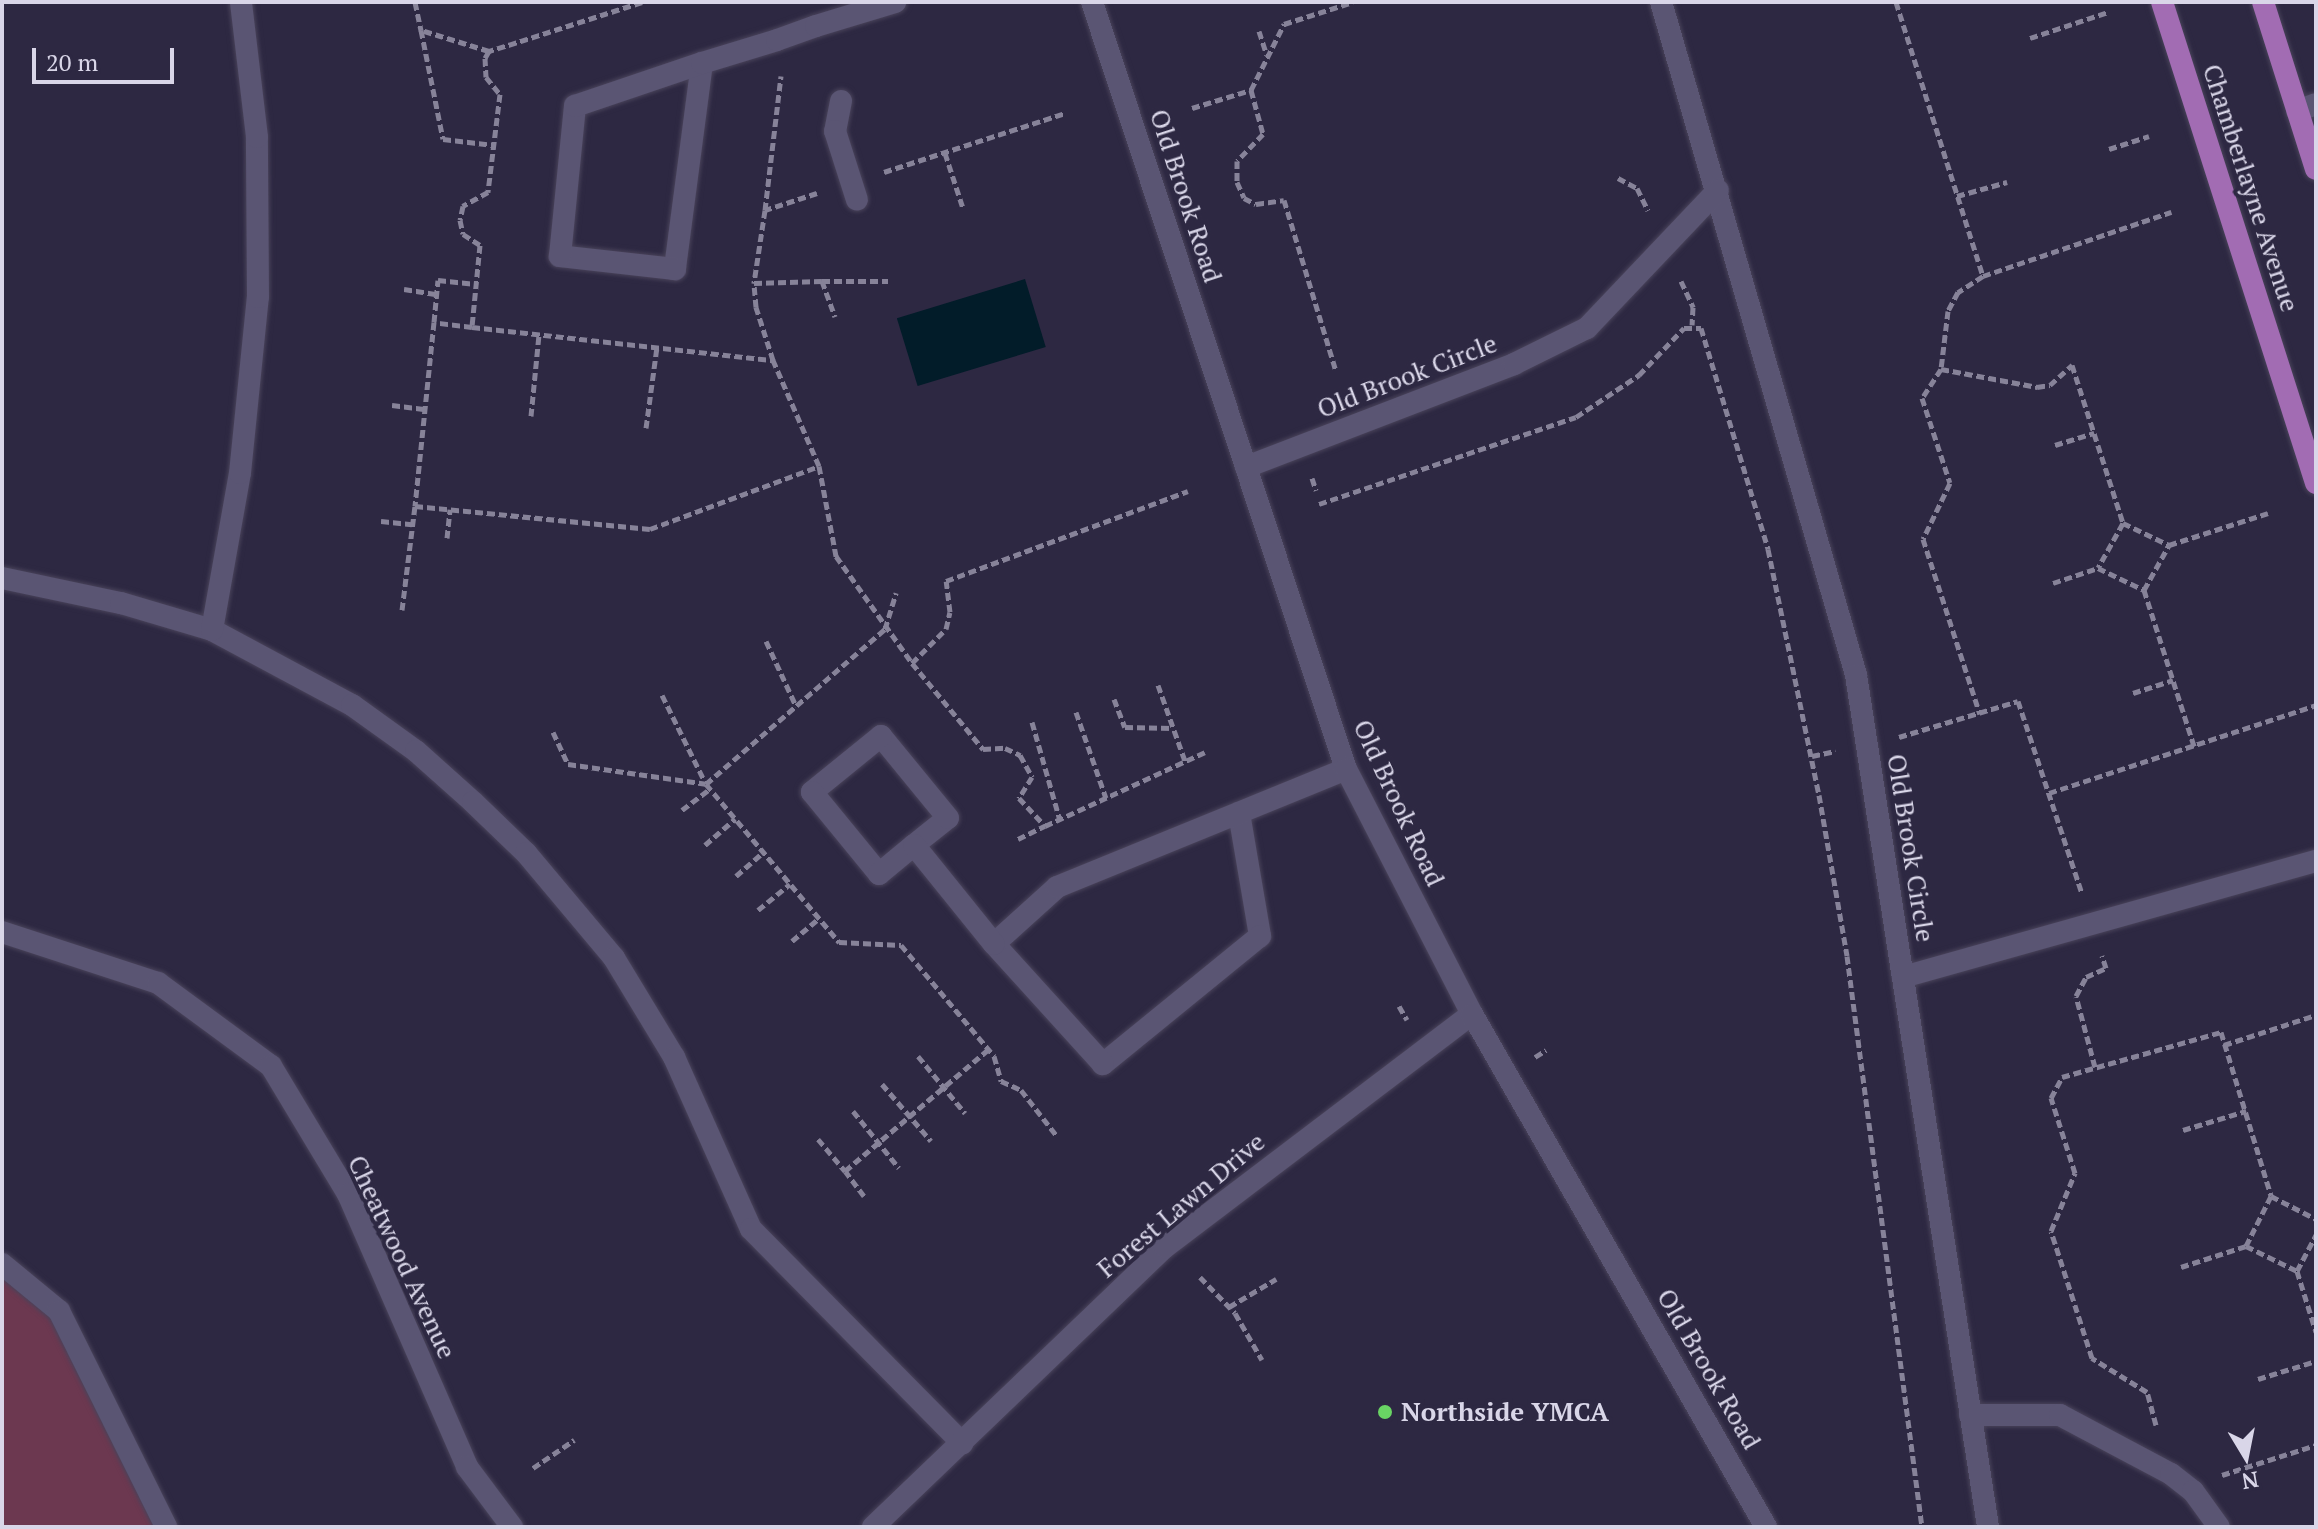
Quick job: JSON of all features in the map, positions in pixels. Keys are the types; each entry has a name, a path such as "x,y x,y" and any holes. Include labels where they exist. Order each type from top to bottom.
{"main road":[{"name":"Chamberlayne Avenue","path":"2162,2 2316,483"},
{"path":"2263,2 2307,108 2316,169"}],"street":[{"path":"212,630 240,473 258,297 257,137 241,2"},
{"path":"702,63 675,269 560,256 575,106 702,63 777,40 857,7 895,2"},
{"name":"Old Brook Road","path":"1092,2 1346,769 1472,1014 1766,1527"},
{"name":"Old Brook Circle","path":"1661,2 1718,190 1856,675 1988,1527"},
{"path":"841,101 835,131 857,200"},
{"name":"Old Brook Circle","path":"1246,467 1514,364 1587,328 1718,190"},
{"path":"2,578 121,603 212,630 352,705 403,742 526,853 614,958 674,1057 751,1229 962,1443"},
{"path":"881,736 948,818 914,845 879,874 812,792 881,736"},
{"path":"994,944 1057,887 1346,769"},
{"path":"914,845 994,944 1103,1064 1260,936 1239,813"},
{"path":"1903,977 2316,861"},
{"name":"Cheatwood Avenue","path":"2,932 158,983 271,1066 348,1194 467,1467 512,1527"},
{"name":"Forest Lawn Drive","path":"873,1527 1165,1247 1472,1014"},
{"path":"2,1264 59,1311 166,1527"},
{"path":"1970,1415 2060,1415 2171,1474 2193,1491 2219,1527"}],"path":[{"path":"415,2 443,139 494,145"},
{"path":"1336,371 1284,200 1256,204 1244,198 1237,182 1237,161 1263,134 1251,90 1284,24 1353,2"},
{"path":"1896,2 1983,276"},
{"path":"2030,38 2108,12"},
{"path":"421,30 489,51"},
{"path":"1259,31 1267,56"},
{"path":"765,210 783,64 777,40"},
{"path":"1192,108 1251,90"},
{"path":"2109,149 2149,136"},
{"path":"945,153 963,208"},
{"path":"1618,178 1637,188"},
{"path":"1957,196 2007,182"},
{"path":"1980,714 1923,539 1950,483 1922,398 1941,369 1948,311 1958,292 1983,276 2171,212"},
{"path":"402,610 438,280 476,284"},
{"path":"822,281 888,281"},
{"path":"404,289 437,294"},
{"path":"1319,504 1576,417 1639,375 1692,325 1693,307"},
{"path":"434,322 472,327"},
{"path":"1692,325 1701,328 1707,339 1762,526 1812,756 1847,956 1922,1527"},
{"path":"531,416 539,334"},
{"path":"646,428 657,347"},
{"path":"773,360 819,466 836,556 885,629 983,749 1005,748 1020,755 1032,777 1019,798 1045,826"},
{"path":"1941,369 2037,387 2050,385 2072,365 2123,523 2169,545"},
{"path":"392,405 424,409"},
{"path":"2055,445 2094,433"},
{"path":"415,506 650,529 819,466"},
{"path":"912,663 946,629 950,612 946,581 1188,491"},
{"path":"447,538 450,509"},
{"path":"2144,590 2169,545 2268,513"},
{"path":"381,521 412,524"},
{"path":"2053,583 2098,568 2123,523"},
{"path":"2098,568 2144,590 2194,746"},
{"path":"682,810 885,629 896,593"},
{"path":"766,641 796,706"},
{"path":"2133,693 2173,680"},
{"path":"1158,685 1185,761"},
{"path":"662,695 708,786 839,942 901,945 989,1049 1001,1081 1021,1090 1057,1136"},
{"path":"1114,699 1125,727 1173,728"},
{"path":"1915,734 2018,701 2082,896"},
{"path":"2049,793 2316,705"},
{"path":"1076,712 1106,798"},
{"path":"1032,722 1060,820"},
{"path":"553,732 568,764 708,786"},
{"path":"1018,839 1205,752"},
{"path":"1812,756 1830,752"},
{"path":"705,845 735,819"},
{"path":"736,876 764,852"},
{"path":"758,910 790,884"},
{"path":"792,941 819,918"},
{"path":"2095,1067 2076,996 2086,977 2106,968 2098,945"},
{"path":"2224,1045 2316,1015"},
{"path":"2160,1436 2147,1392 2092,1358 2051,1231 2075,1173 2051,1098 2062,1077 2221,1032 2271,1196 2246,1246"},
{"path":"845,1171 989,1049"},
{"path":"918,1056 965,1113"},
{"path":"882,1084 931,1141"},
{"path":"853,1111 899,1168"},
{"path":"2183,1130 2246,1111"},
{"path":"818,1139 864,1196"},
{"path":"2271,1196 2316,1219"},
{"path":"2316,1235 2297,1271 2316,1332"},
{"path":"2181,1267 2246,1246 2297,1271"},
{"path":"1200,1277 1228,1307 1262,1360"},
{"path":"1228,1307 1276,1279"},
{"path":"2258,1379 2316,1361"},
{"path":"533,1468 574,1440"},
{"path":"2219,1476 2316,1445"}],"shaded area":[{"path":"2,1264 59,1311 166,1527 2,1527"}],"water":[{"path":"1025,279 1046,347 918,386 897,318"}],"place":[{"name":"Northside YMCA","path":"1385,1412"}]}
